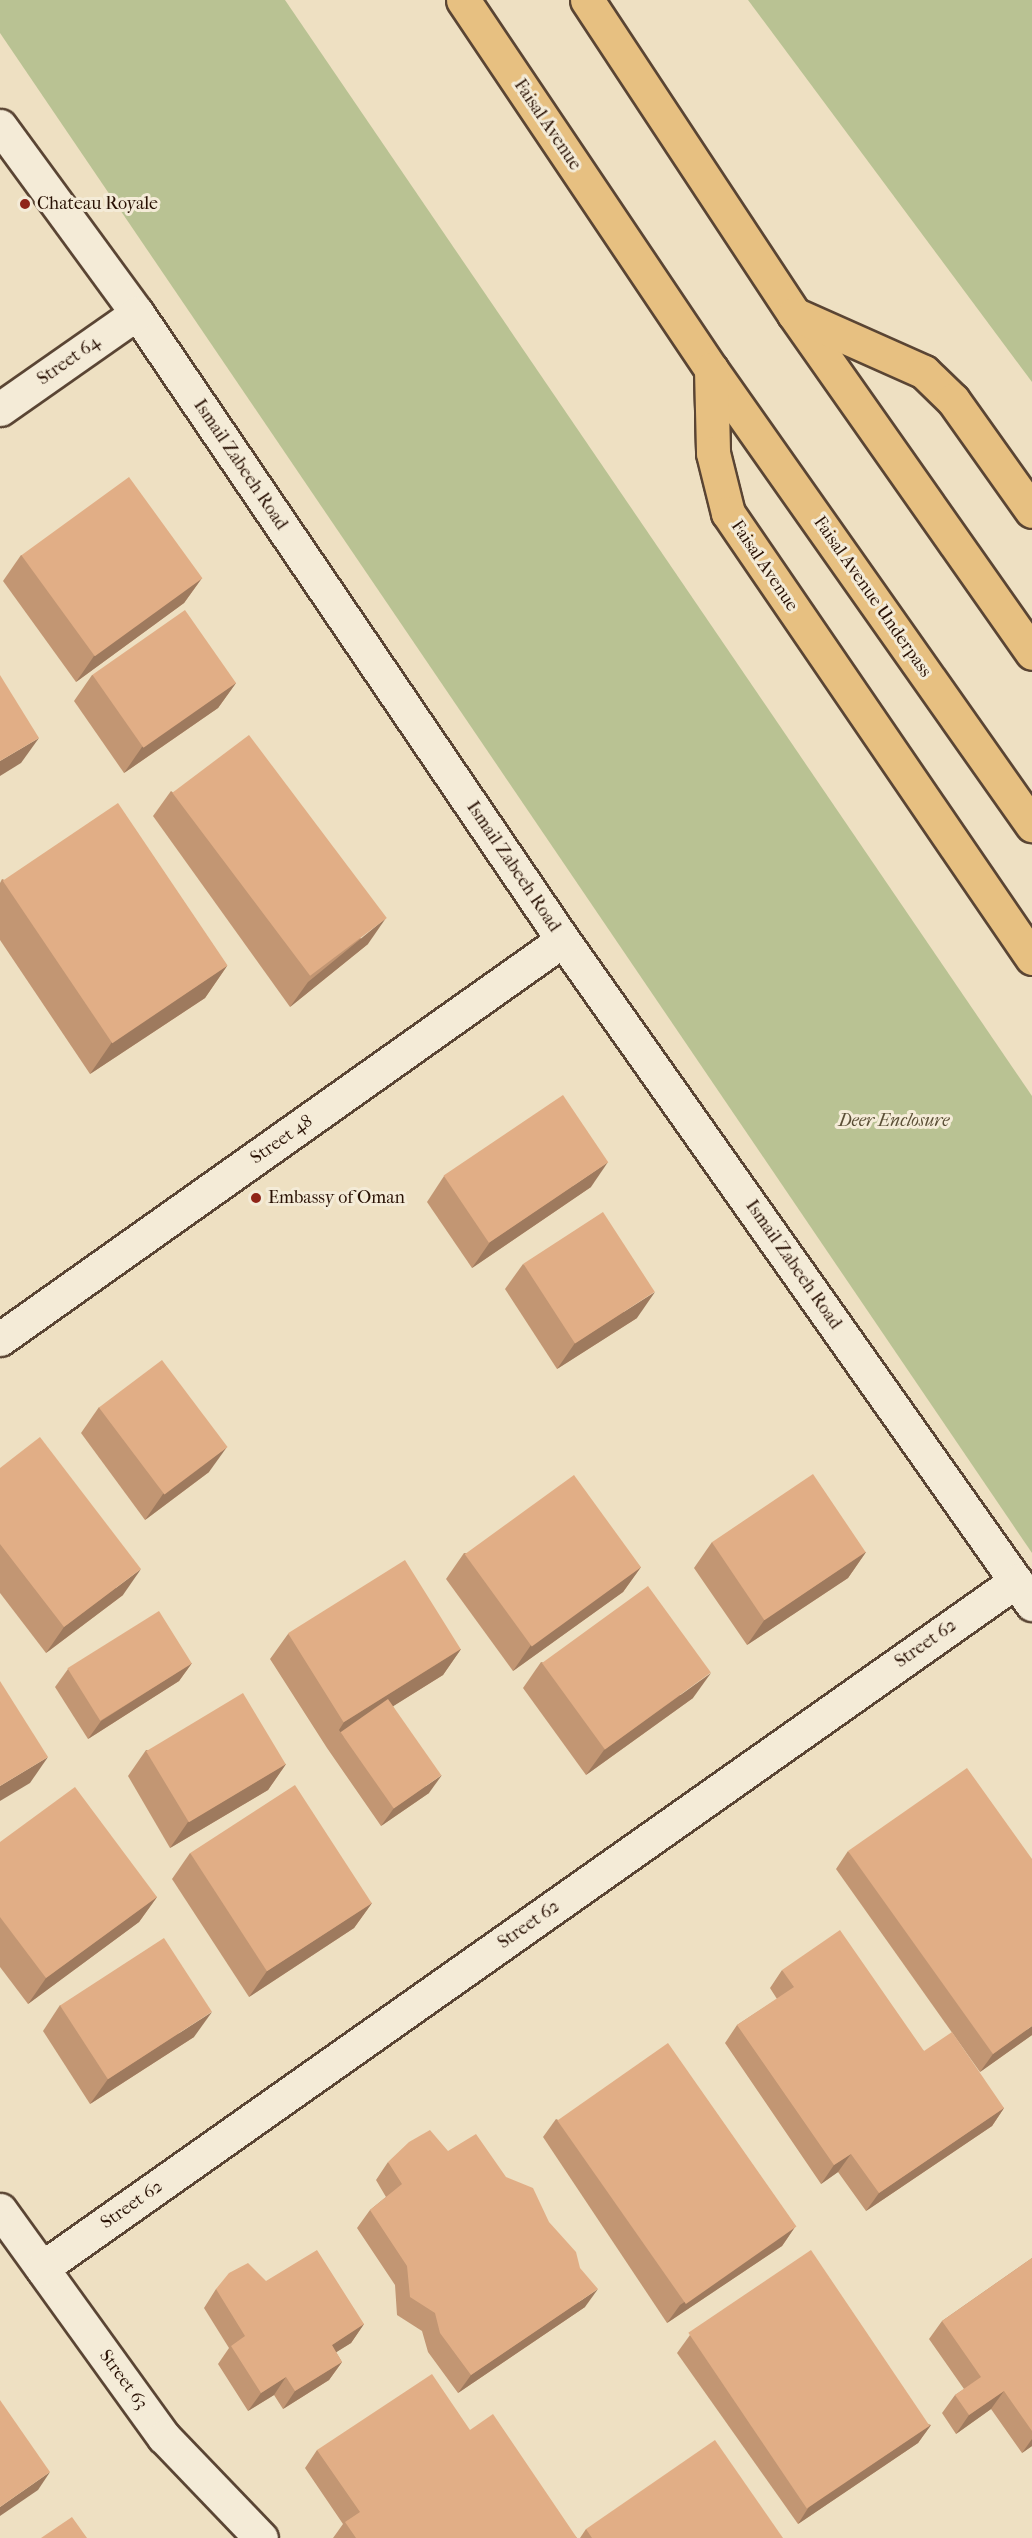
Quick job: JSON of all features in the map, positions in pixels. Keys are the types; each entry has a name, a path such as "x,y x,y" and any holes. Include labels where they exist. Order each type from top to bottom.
{"main road":[{"path":"587,0 794,314 1032,653"},
{"name":"Faisal Avenue","path":"466,1 711,369 713,453 728,513 1032,958"},
{"path":"794,314 924,372 952,400 1032,511"},
{"name":"Faisal Avenue Underpass","path":"711,369 1032,825"}],"street":[{"name":"Ismail Zabeeh Road","path":"0,126 137,313 563,940 1024,1593"},
{"name":"Street 64","path":"0,409 137,313"},
{"name":"Street 48","path":"0,1339 563,940"},
{"name":"Street 62","path":"42,2268 1024,1593"},
{"name":"Street 63","path":"0,2210 164,2437 261,2538"}],"green space":[{"name":"Deer Enclosure","path":"0,0 285,0 1032,1096 1032,1553 0,33"},
{"path":"748,0 1032,0 1032,382"}],"building":[{"path":"129,477 202,578 95,656 21,555"},
{"path":"185,610 236,683 143,748 92,675"},
{"path":"0,675 39,738 0,761"},
{"path":"249,735 387,918 310,976 172,793"},
{"path":"118,803 228,965 112,1043 3,881"},
{"path":"563,1095 608,1162 489,1243 444,1176"},
{"path":"603,1212 655,1292 575,1343 523,1264"},
{"path":"162,1360 228,1447 165,1495 99,1408"},
{"path":"40,1437 141,1569 64,1627 0,1544 0,1468"},
{"path":"813,1474 866,1552 764,1620 712,1542"},
{"path":"574,1475 641,1567 532,1647 465,1554"},
{"path":"405,1560 461,1649 344,1722 288,1633"},
{"path":"648,1586 711,1673 605,1750 542,1663"},
{"path":"159,1611 192,1664 100,1721 67,1668"},
{"path":"0,1681 48,1757 0,1786"},
{"path":"243,1693 286,1764 189,1822 146,1751"},
{"path":"388,1699 441,1775 394,1808 340,1732"},
{"path":"967,1768 1032,1859 1032,2026 993,2054 848,1851"},
{"path":"295,1785 372,1903 267,1971 190,1853"},
{"path":"75,1787 157,1897 46,1978 0,1917 0,1842"},
{"path":"840,1930 924,2051 952,2032 1004,2108 879,2193 851,2154 834,2165 737,2025 794,1987 782,1970"},
{"path":"164,1938 212,2012 108,2079 60,2006"},
{"path":"668,2043 796,2226 686,2304 557,2120"},
{"path":"430,2130 448,2151 476,2134 506,2177 533,2188 549,2222 576,2252 580,2268 598,2289 471,2375 440,2333 435,2313 410,2297 407,2266 370,2210 402,2184 388,2162 409,2142"},
{"path":"317,2250 364,2324 332,2345 342,2362 295,2391 286,2377 261,2393 231,2346 245,2336 216,2289 229,2273 248,2263 266,2281"},
{"path":"811,2250 930,2426 807,2509 688,2333"},
{"path":"1032,2258 1032,2431 1004,2391 969,2415 955,2395 981,2377 942,2321"},
{"path":"432,2374 470,2430 493,2414 577,2538 356,2538 345,2522 360,2512 317,2450"},
{"path":"0,2400 50,2472 0,2507"},
{"path":"715,2440 783,2538 592,2538 586,2529"},
{"path":"72,2517 87,2538 41,2538"}],"place":[{"name":"Chateau Royale","path":"25,204"},
{"name":"Embassy of Oman","path":"256,1198"}]}
